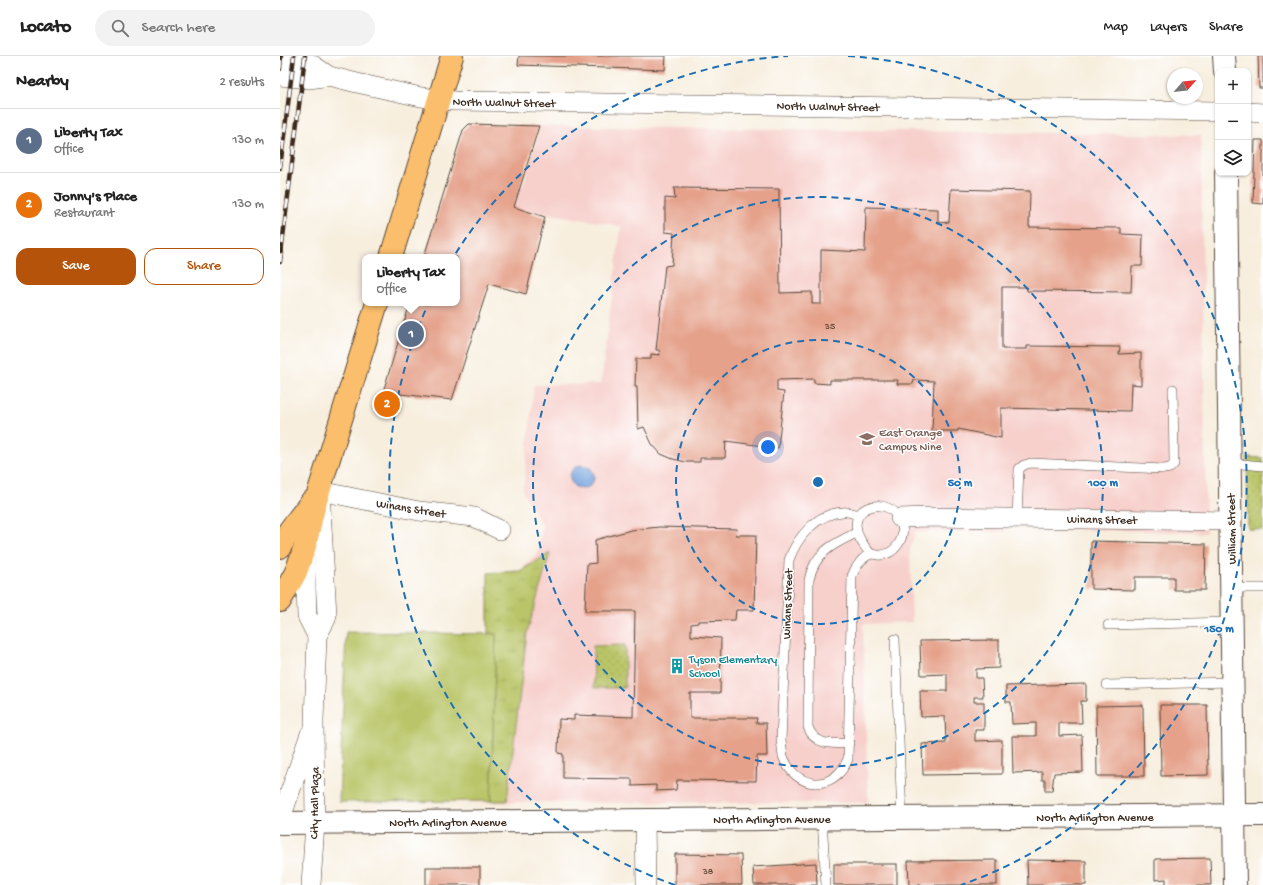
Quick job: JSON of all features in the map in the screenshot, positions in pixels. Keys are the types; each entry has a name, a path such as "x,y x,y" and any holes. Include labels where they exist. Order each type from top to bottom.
{"main road":[{"path":"392,254 452,56"},
{"path":"280,601 296,572 305,546 310,524 376,306"},
{"path":"280,547 289,531 320,492"}],"street":[{"path":"1224,56 1225,68"},
{"path":"280,59 310,63 329,76"},
{"path":"280,76 309,79 329,76"},
{"name":"North Walnut Street","path":"329,76 439,100 1215,111"},
{"path":"1251,112 1263,113"},
{"name":"William Street","path":"1226,176 1232,521 1233,816 1235,885"},
{"name":"Winans Street","path":"320,492 418,511 474,517 500,530"},
{"name":"City Hall Plaza","path":"311,885 315,823 314,721 317,636 326,619 327,605 320,492"},
{"name":"Winans Street","path":"900,518 1232,521"},
{"name":"City Hall Plaza","path":"305,546 307,616 317,636"},
{"name":"City Hall Plaza","path":"280,822 314,721"},
{"name":"North Arlington Avenue","path":"280,822 315,823 1263,815"},
{"path":"645,820 646,885"}],"lane":[{"path":"1017,518 1019,469 1024,465 1031,463 1170,468 1174,464 1173,389"},
{"path":"1231,463 1263,466"},
{"path":"875,506 885,506 894,511 900,518 903,528 902,537 898,546 890,552 881,555 871,554 860,541 856,532 855,525 859,515 866,509 875,506"},
{"name":"Winans Street","path":"859,515 844,512 829,516 813,524 797,540 789,560 781,740 783,755 788,767 798,777 814,784 822,783 837,776 845,767 848,759 852,576 860,562 871,554"},
{"name":"Winans Street","path":"849,743 828,744 820,741 813,736 808,727 809,580 814,563 820,555 834,543 856,532"},
{"path":"1232,588 1263,588"},
{"path":"1108,625 1232,622"},
{"path":"895,639 902,818"},
{"path":"1107,685 1232,682"},
{"path":"822,819 826,885"}],"shaded area":[{"name":"East Orange Campus Nine","path":"541,126 1201,135 1206,533 1007,527 1004,532 915,532 910,550 912,622 863,624 868,803 339,802 347,632 487,634 488,573 520,571 538,552 542,525 523,492 534,385 601,384 621,226 515,208 520,186 523,186"}],"green space":[{"path":"1247,457 1263,458 1263,530 1248,529"},
{"path":"550,553 527,633 507,801 491,801 496,634 488,634 488,573 520,571"},
{"path":"346,632 496,634 491,801 339,802"},
{"path":"625,645 625,688 594,688 593,646"}],"water":[{"path":"582,465 587,466 593,472 593,482 587,488 582,489 577,488 571,482 570,477 571,472 577,466"}],"building":[{"path":"519,56 666,56 665,70 518,65"},
{"path":"1258,56 1263,56 1263,88 1259,88"},
{"path":"469,124 539,126 514,207 545,217 526,294 489,284 452,400 383,392 409,306 460,306 460,254 425,254 463,130"},
{"path":"1255,140 1263,140 1263,204 1253,203"},
{"path":"674,188 779,189 780,293 812,292 812,304 821,304 821,250 865,252 866,207 938,209 938,223 949,222 951,189 1030,191 1029,227 1121,228 1121,234 1143,235 1142,266 1132,266 1131,292 1027,291 1027,287 1002,287 1002,349 1027,349 1027,346 1120,347 1119,354 1141,353 1141,385 1131,384 1130,411 1001,408 1001,438 958,429 958,431 932,431 934,381 914,380 913,384 897,384 898,380 830,380 830,384 814,383 814,379 777,380 777,391 784,392 778,448 726,441 725,458 700,458 700,462 686,462 661,454 652,444 644,427 638,429 637,387 635,387 636,359 651,359 651,354 660,355 659,350 656,350 665,266 672,265 674,233 665,232 665,198 675,199"},
{"name":"Tyson Elementary School","path":"659,527 737,529 736,535 756,535 754,610 736,610 735,620 698,621 698,623 691,624 691,636 721,638 720,693 690,693 690,718 757,718 756,723 766,723 767,756 757,756 756,781 677,780 676,790 656,791 656,785 632,786 632,779 563,778 563,754 558,753 559,719 574,720 574,715 633,717 635,611 585,611 587,564 596,563 595,540 631,530"},
{"path":"1091,541 1206,544 1205,590 1174,590 1174,577 1135,577 1135,590 1091,589"},
{"path":"999,640 999,668 976,669 976,678 982,678 983,697 974,697 974,702 984,702 984,730 975,730 975,741 1002,740 1002,774 923,775 922,744 946,743 945,716 921,717 920,691 947,691 947,674 921,675 920,641"},
{"path":"1086,684 1086,701 1081,701 1082,723 1059,723 1059,736 1082,735 1083,772 1054,773 1052,791 1045,791 1045,780 1042,780 1042,772 1013,773 1012,736 1036,736 1036,723 1012,724 1011,702 1006,702 1006,686"},
{"path":"1143,705 1144,776 1097,776 1096,706"},
{"path":"1160,705 1207,705 1208,775 1161,776"},
{"path":"675,854 741,855 742,885 675,885"},
{"path":"1210,858 1211,885 1166,885 1166,879 1155,880 1155,859"},
{"path":"997,860 997,885 909,885 908,861"},
{"path":"1027,860 1086,861 1086,885 1028,885"},
{"path":"816,863 817,885 754,885 753,867"},
{"path":"834,864 897,864 897,885 834,885"},
{"path":"426,867 480,867 480,885 426,885"}],"railway":[{"path":"280,69 281,56"},
{"path":"280,168 294,56"},
{"path":"280,262 305,56"}],"place":[{"name":"Liberty Tax","path":"411,334"},
{"name":"Jonny's Place","path":"387,404"},
{"name":"East Orange Campus Nine","path":"867,439"},
{"name":"Tyson Elementary School","path":"677,666"}]}
